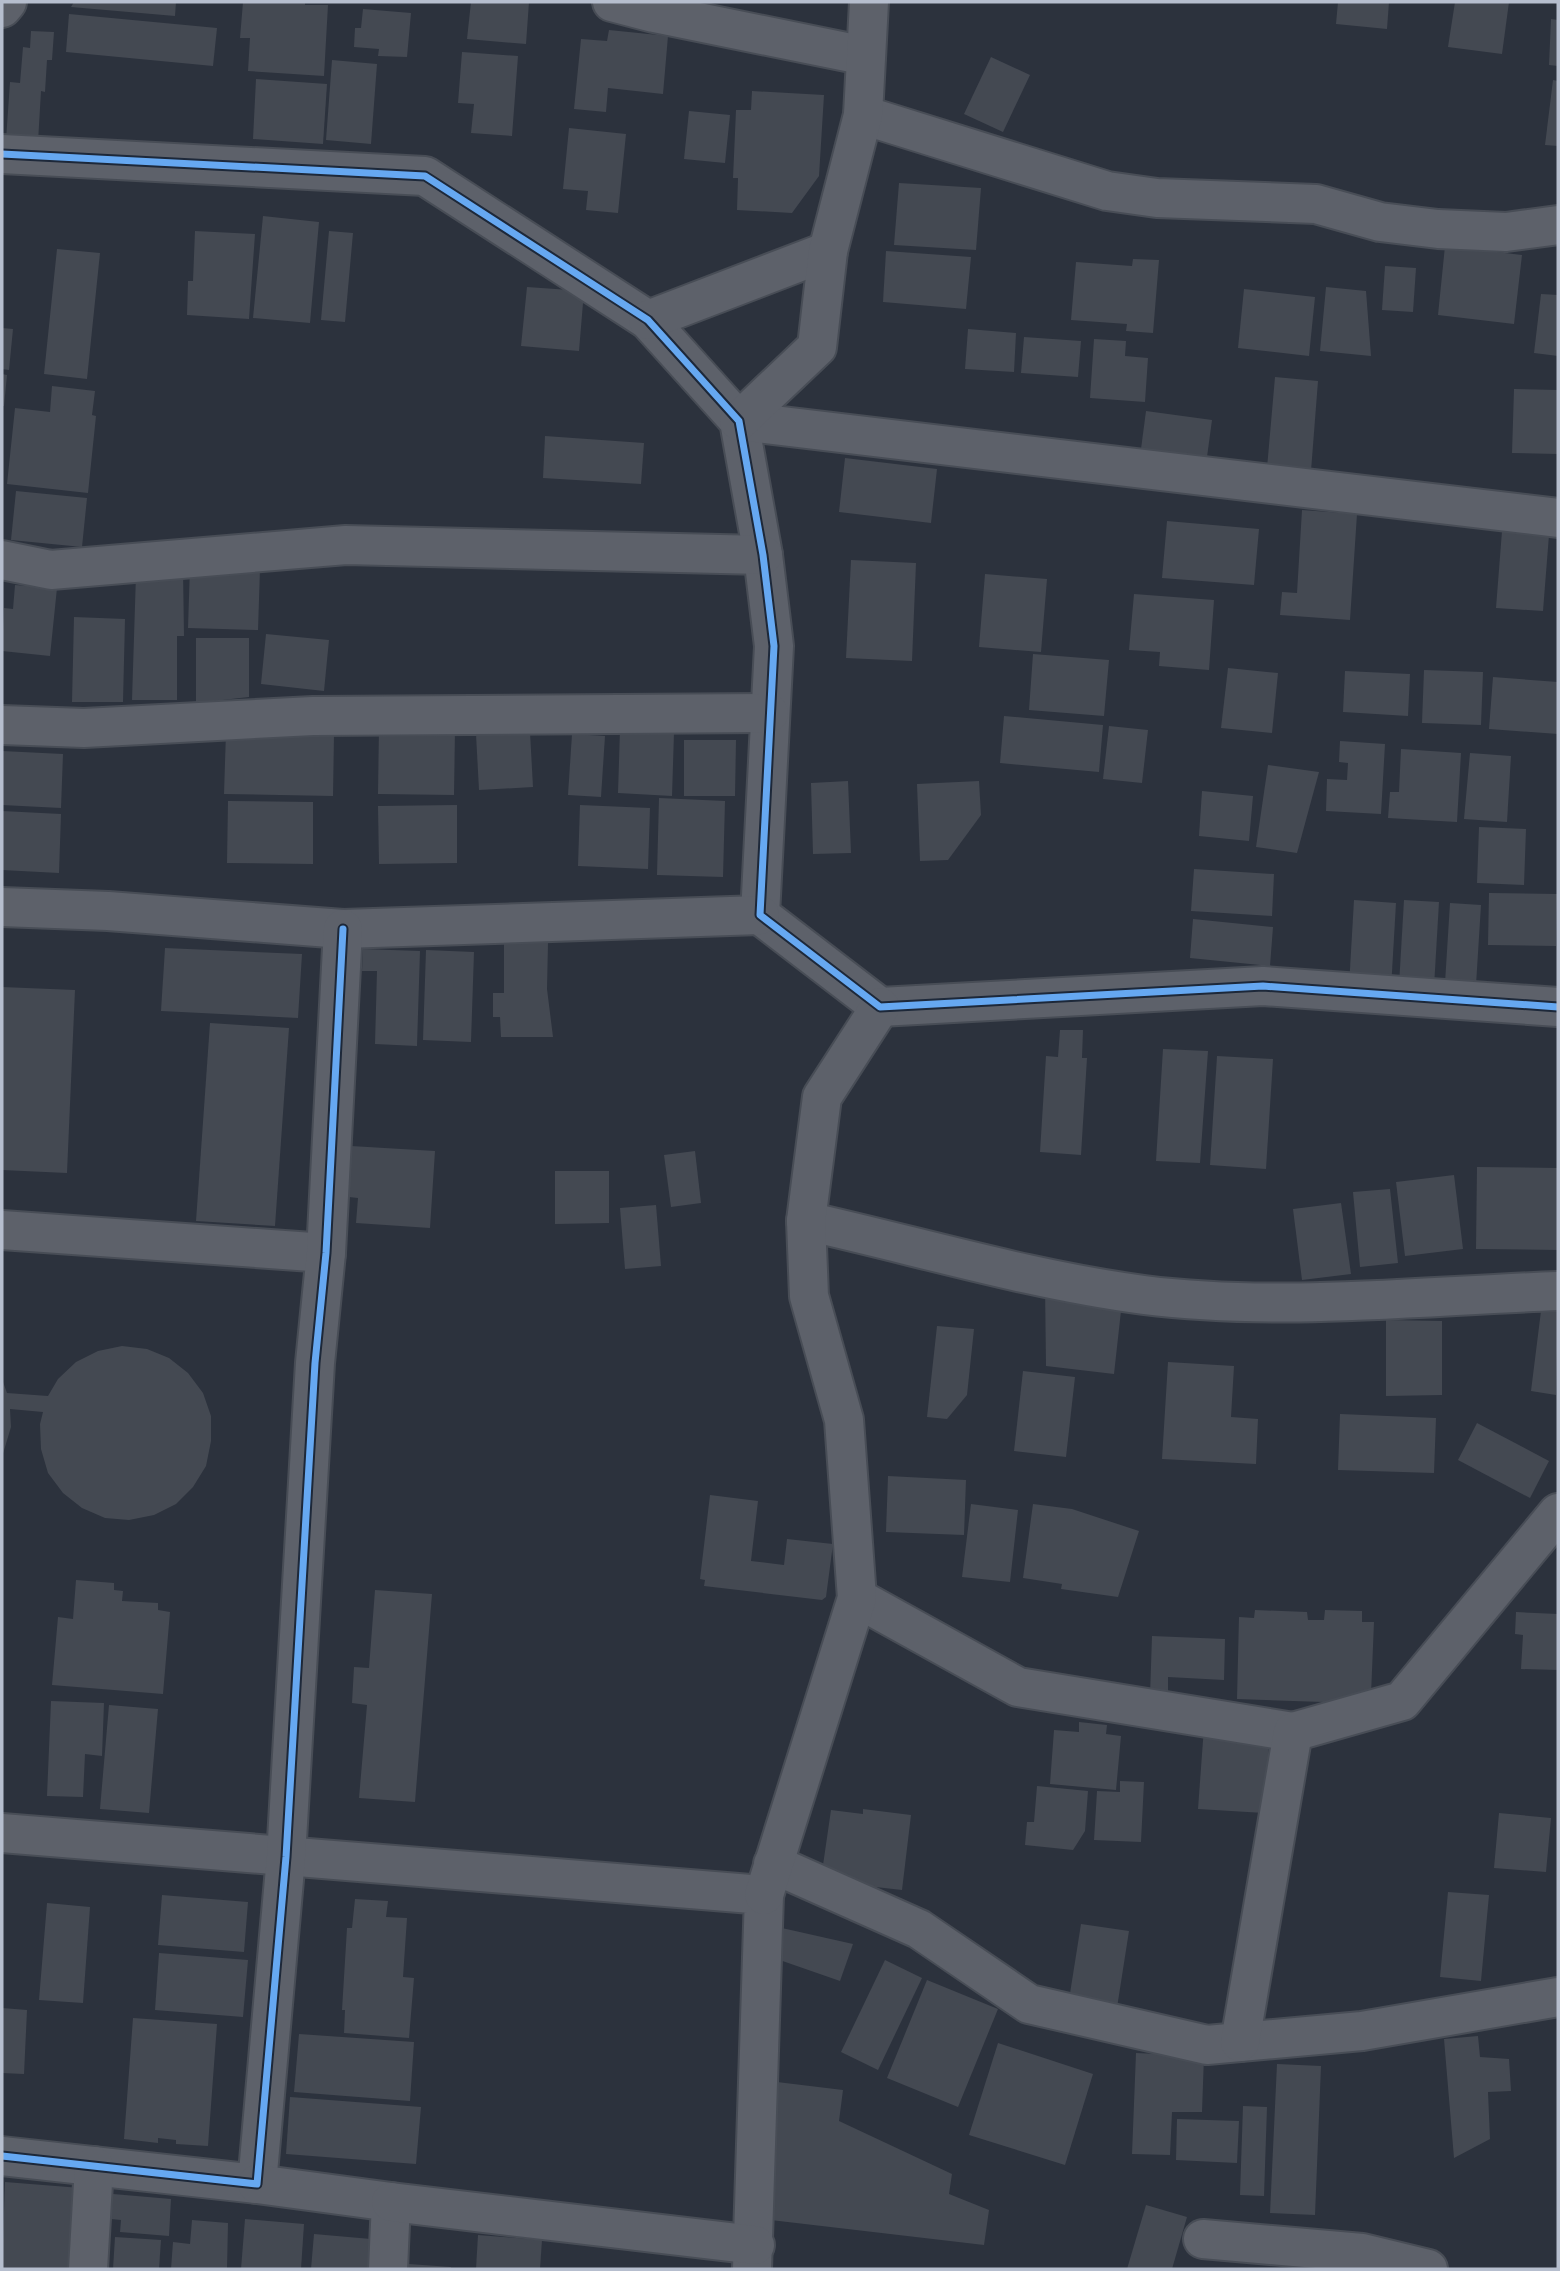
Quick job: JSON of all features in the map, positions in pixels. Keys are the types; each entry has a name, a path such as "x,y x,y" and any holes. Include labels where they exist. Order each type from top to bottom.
{"street":[{"path":"2,8 7,2"},
{"path":"612,2 866,56"},
{"path":"739,421 817,347 828,251 863,115 869,2"},
{"path":"863,115 1107,191 1157,198 1316,204 1380,222 1438,229 1506,232 1558,225"},
{"path":"2,154 425,176 648,320 739,421 764,555 774,646 760,915"},
{"path":"648,320 828,251"},
{"path":"739,421 1558,518"},
{"path":"2,560 51,570 346,545 764,555"},
{"path":"2,725 84,728 313,716 769,713"},
{"path":"2,907 108,911 343,929 760,915 880,1007 1263,986 1558,1007"},
{"path":"257,2184 286,1857 316,1363 326,1253 343,929"},
{"path":"2,2156 257,2184 391,2202 753,2257 769,1880 857,1598 844,1420 809,1296 806,1221 822,1097 880,1007"},
{"path":"806,1221 1022,1271 1143,1295 1249,1303 1558,1291"},
{"path":"2,1230 326,1253"},
{"path":"857,1598 1018,1688 1293,1732 1402,1701 1558,1513"},
{"path":"1240,2042 1293,1732"},
{"path":"2,1833 286,1857 769,1880 919,1929 1029,2004 1207,2045 1362,2031 1558,1997"},
{"path":"88,2269 94,2166"},
{"path":"388,2269 391,2202"},
{"path":"1203,2239 1362,2253 1428,2269"}],"building":[{"path":"74,2 176,2 175,16 71,7"},
{"path":"243,2 305,2 305,5 328,5 324,76 248,71 250,38 240,38"},
{"path":"471,2 529,2 526,44 467,39"},
{"path":"1338,2 1389,2 1387,29 1336,24"},
{"path":"1455,2 1509,2 1502,54 1448,47"},
{"path":"363,9 411,13 407,57 378,56 379,49 354,47 355,28 361,28"},
{"path":"69,14 217,28 213,66 66,52"},
{"path":"1551,19 1558,20 1558,66 1549,65"},
{"path":"609,30 668,36 663,94 608,88 606,112 574,109 581,39 607,41"},
{"path":"31,31 54,32 52,60 47,60 45,92 41,91 38,142 6,140 10,82 20,83 23,47 30,48"},
{"path":"462,52 518,56 512,136 471,133 474,104 458,103"},
{"path":"991,57 1030,75 1003,132 964,114"},
{"path":"332,60 377,64 371,144 326,140"},
{"path":"256,79 327,84 323,144 253,139"},
{"path":"1553,80 1558,81 1558,146 1545,145"},
{"path":"752,91 824,95 819,176 792,213 737,210 738,178 733,178 736,110 751,110"},
{"path":"689,111 730,115 725,163 684,159"},
{"path":"569,128 626,134 618,213 586,210 588,191 563,189"},
{"path":"899,183 981,188 976,250 894,245"},
{"path":"263,216 319,222 310,323 253,318"},
{"path":"195,231 255,234 249,319 187,315 188,281 193,281"},
{"path":"329,231 353,233 345,322 321,320"},
{"path":"1445,246 1522,255 1514,324 1438,315"},
{"path":"57,249 100,253 87,379 44,374"},
{"path":"886,251 971,257 966,309 883,302"},
{"path":"1133,259 1159,260 1153,333 1126,331 1127,324 1071,320 1076,262 1132,266"},
{"path":"1385,266 1416,268 1413,312 1382,310"},
{"path":"527,287 584,291 579,351 521,346"},
{"path":"1326,287 1366,291 1371,356 1320,351"},
{"path":"1244,289 1315,297 1309,356 1238,348"},
{"path":"1541,294 1558,295 1558,356 1534,353"},
{"path":"2,328 13,329 9,370 2,369"},
{"path":"968,329 1016,333 1014,372 965,369"},
{"path":"1024,337 1081,341 1078,377 1021,373"},
{"path":"1094,339 1126,341 1125,356 1148,358 1145,402 1090,398"},
{"path":"2,374 7,375 4,406 2,406"},
{"path":"1275,377 1318,381 1311,471 1267,468"},
{"path":"52,386 95,391 92,415 96,416 88,493 7,484 15,408 50,412"},
{"path":"1514,389 1558,390 1558,454 1512,453"},
{"path":"1146,411 1212,420 1207,457 1141,449"},
{"path":"545,436 644,443 641,484 543,478"},
{"path":"845,458 937,469 931,523 839,512"},
{"path":"16,491 87,498 82,547 11,540"},
{"path":"1302,510 1357,514 1350,620 1280,615 1282,592 1297,593"},
{"path":"1167,521 1259,529 1254,585 1162,578"},
{"path":"1502,531 1549,535 1543,611 1496,608"},
{"path":"851,560 916,563 912,661 846,658"},
{"path":"190,566 260,569 258,630 188,628"},
{"path":"183,569 184,636 177,636 177,700 132,700 136,574"},
{"path":"985,574 1047,579 1041,652 979,647"},
{"path":"15,585 57,588 50,656 2,651 4,608 13,609"},
{"path":"1134,594 1214,600 1209,670 1159,666 1160,652 1129,650"},
{"path":"74,617 125,619 123,702 72,702"},
{"path":"266,634 329,640 324,691 261,684"},
{"path":"196,638 249,638 249,697 196,703"},
{"path":"1033,654 1109,660 1104,716 1029,710"},
{"path":"1228,668 1278,673 1272,733 1221,728"},
{"path":"1424,670 1483,672 1481,725 1422,723"},
{"path":"1345,671 1410,674 1408,716 1343,712"},
{"path":"1493,677 1558,682 1558,734 1489,729"},
{"path":"1004,716 1103,725 1099,772 1000,763"},
{"path":"1109,726 1148,730 1142,783 1103,779"},
{"path":"379,727 455,729 454,795 378,794"},
{"path":"620,730 674,732 672,796 618,793"},
{"path":"226,732 334,734 333,796 224,794"},
{"path":"530,732 533,787 479,790 476,734"},
{"path":"572,734 605,736 601,797 568,795"},
{"path":"684,740 736,740 735,796 684,796"},
{"path":"1340,741 1385,744 1381,814 1326,811 1327,779 1347,780 1348,763 1339,762"},
{"path":"1401,749 1461,753 1457,822 1388,818 1390,792 1399,792"},
{"path":"2,751 63,754 61,808 2,805"},
{"path":"1470,753 1511,756 1507,822 1464,819"},
{"path":"1268,765 1319,772 1297,853 1256,847"},
{"path":"848,781 851,853 813,854 811,783"},
{"path":"979,781 981,815 948,860 920,861 917,784"},
{"path":"1202,791 1253,796 1249,841 1199,836"},
{"path":"659,798 725,801 723,877 657,875"},
{"path":"228,801 313,802 313,864 227,863"},
{"path":"457,805 457,863 379,864 378,806"},
{"path":"580,805 650,808 648,869 578,866"},
{"path":"2,811 61,814 59,873 2,870"},
{"path":"1479,827 1526,829 1524,885 1477,883"},
{"path":"1194,869 1274,874 1272,916 1191,911"},
{"path":"1489,893 1557,894 1556,946 1488,945"},
{"path":"1354,900 1396,903 1391,989 1349,986"},
{"path":"1404,900 1439,902 1434,987 1399,985"},
{"path":"1450,903 1481,905 1476,985 1445,983"},
{"path":"1193,919 1273,927 1270,966 1190,958"},
{"path":"504,942 548,943 547,989 553,1037 501,1037 500,1017 493,1017 493,993 504,993"},
{"path":"165,948 302,954 298,1018 161,1011"},
{"path":"363,949 420,951 417,1046 375,1044 377,971 362,971"},
{"path":"426,950 474,952 471,1042 423,1040"},
{"path":"2,987 75,990 67,1173 2,1170"},
{"path":"210,1023 289,1028 275,1226 196,1221"},
{"path":"1060,1030 1083,1030 1082,1058 1087,1058 1081,1155 1040,1152 1046,1056 1058,1057"},
{"path":"1163,1049 1208,1051 1200,1163 1156,1161"},
{"path":"1217,1056 1273,1059 1266,1169 1210,1165"},
{"path":"351,1146 435,1151 430,1228 356,1223 358,1198 349,1197"},
{"path":"695,1151 701,1203 671,1207 664,1155"},
{"path":"1477,1167 1558,1168 1558,1250 1476,1249"},
{"path":"555,1171 609,1171 609,1223 555,1224"},
{"path":"1454,1175 1463,1249 1405,1256 1396,1182"},
{"path":"1390,1189 1398,1263 1360,1267 1353,1192"},
{"path":"1341,1203 1351,1274 1302,1280 1293,1209"},
{"path":"656,1205 661,1266 625,1269 620,1208"},
{"path":"1045,1284 1123,1293 1114,1374 1046,1366"},
{"path":"1542,1303 1558,1305 1556,1395 1531,1391"},
{"path":"1386,1320 1442,1321 1442,1395 1386,1396"},
{"path":"937,1326 974,1329 967,1395 947,1419 927,1417"},
{"path":"122,1346 147,1349 169,1358 188,1373 203,1393 211,1416 211,1441 206,1466 193,1487 176,1504 154,1515 129,1520 105,1518 82,1508 63,1493 48,1473 41,1449 40,1424 43,1412 10,1409 11,1427 2,1457 2,1379 7,1393 48,1396 58,1379 76,1362 98,1351"},
{"path":"1168,1362 1234,1366 1231,1417 1258,1419 1256,1464 1162,1459"},
{"path":"1023,1371 1075,1377 1066,1457 1014,1451"},
{"path":"1340,1414 1436,1418 1434,1473 1338,1470"},
{"path":"1477,1423 1549,1461 1530,1498 1458,1460"},
{"path":"888,1476 966,1480 964,1535 886,1532"},
{"path":"710,1495 758,1501 751,1561 784,1565 787,1539 833,1544 826,1597 822,1600 704,1586 705,1580 700,1579"},
{"path":"971,1504 1018,1510 1010,1582 962,1577"},
{"path":"1033,1504 1072,1509 1139,1531 1118,1597 1061,1589 1062,1584 1023,1578"},
{"path":"76,1580 114,1583 114,1590 123,1591 122,1601 158,1603 158,1610 170,1612 163,1694 52,1685 58,1617 73,1619"},
{"path":"375,1590 432,1594 415,1802 359,1798 367,1705 352,1703 354,1667 369,1668"},
{"path":"1255,1610 1307,1612 1308,1620 1324,1620 1325,1610 1362,1611 1362,1622 1374,1622 1371,1695 1354,1703 1237,1699 1239,1617 1254,1618"},
{"path":"1516,1612 1558,1614 1558,1670 1521,1669 1523,1635 1515,1634"},
{"path":"1152,1636 1225,1639 1224,1680 1168,1677 1168,1696 1150,1696"},
{"path":"51,1701 104,1703 102,1756 85,1754 83,1797 47,1796"},
{"path":"109,1705 158,1709 149,1813 100,1809"},
{"path":"1079,1722 1107,1725 1106,1734 1121,1736 1116,1790 1050,1784 1054,1730 1079,1732"},
{"path":"1204,1727 1270,1731 1264,1813 1198,1809"},
{"path":"1120,1781 1144,1782 1141,1842 1094,1840 1097,1791 1120,1792"},
{"path":"1037,1786 1088,1791 1085,1831 1073,1850 1025,1845 1027,1822 1034,1822"},
{"path":"863,1809 911,1815 902,1890 849,1884 849,1875 822,1872 831,1810 863,1814"},
{"path":"1499,1813 1551,1818 1546,1872 1494,1868"},
{"path":"1448,1892 1489,1895 1481,1981 1440,1977"},
{"path":"162,1895 248,1902 244,1952 158,1945"},
{"path":"355,1899 388,1901 386,1917 407,1918 403,1977 414,1978 409,2038 344,2033 345,2010 342,2010 347,1928 352,1928"},
{"path":"47,1903 90,1907 83,2003 39,2000"},
{"path":"1081,1924 1129,1931 1116,2014 1068,2006"},
{"path":"773,1926 853,1944 840,1981 771,1957"},
{"path":"159,1953 248,1960 243,2017 155,2010"},
{"path":"885,1960 922,1978 878,2070 841,2052"},
{"path":"927,1980 998,2009 958,2107 887,2078"},
{"path":"2,2008 27,2010 24,2074 2,2073"},
{"path":"133,2018 217,2024 208,2146 176,2144 176,2140 158,2138 158,2143 124,2139"},
{"path":"299,2034 414,2042 410,2101 294,2092"},
{"path":"1478,2036 1480,2057 1509,2059 1511,2091 1488,2092 1490,2139 1454,2158 1444,2039"},
{"path":"998,2043 1093,2074 1065,2165 969,2135"},
{"path":"1136,2053 1204,2056 1202,2112 1172,2112 1170,2155 1132,2154"},
{"path":"1277,2064 1321,2066 1315,2215 1270,2213"},
{"path":"777,2082 843,2090 839,2121 952,2174 949,2194 989,2210 984,2245 761,2219"},
{"path":"290,2097 421,2107 416,2164 286,2154"},
{"path":"1243,2106 1267,2107 1264,2196 1240,2195"},
{"path":"1177,2119 1239,2121 1237,2163 1176,2160"},
{"path":"5,2182 81,2188 75,2269 2,2269"},
{"path":"113,2194 171,2199 169,2236 120,2232 121,2220 111,2219"},
{"path":"1146,2205 1187,2217 1172,2269 1127,2269"},
{"path":"245,2219 304,2224 301,2269 241,2269"},
{"path":"192,2220 228,2223 227,2269 171,2269 173,2242 190,2244"},
{"path":"314,2234 371,2239 369,2269 311,2269"},
{"path":"478,2235 542,2240 540,2269 476,2269"},
{"path":"115,2237 161,2240 159,2269 113,2269"},
{"path":"409,2264 451,2267 451,2269 409,2269"}],"cycle path":[{"path":"2,154 425,176 648,320 739,421 763,555 774,646 760,915 880,1007 1263,986 1558,1007"},
{"path":"2,2156 257,2184 286,1857 315,1363 326,1253 343,929"}]}
